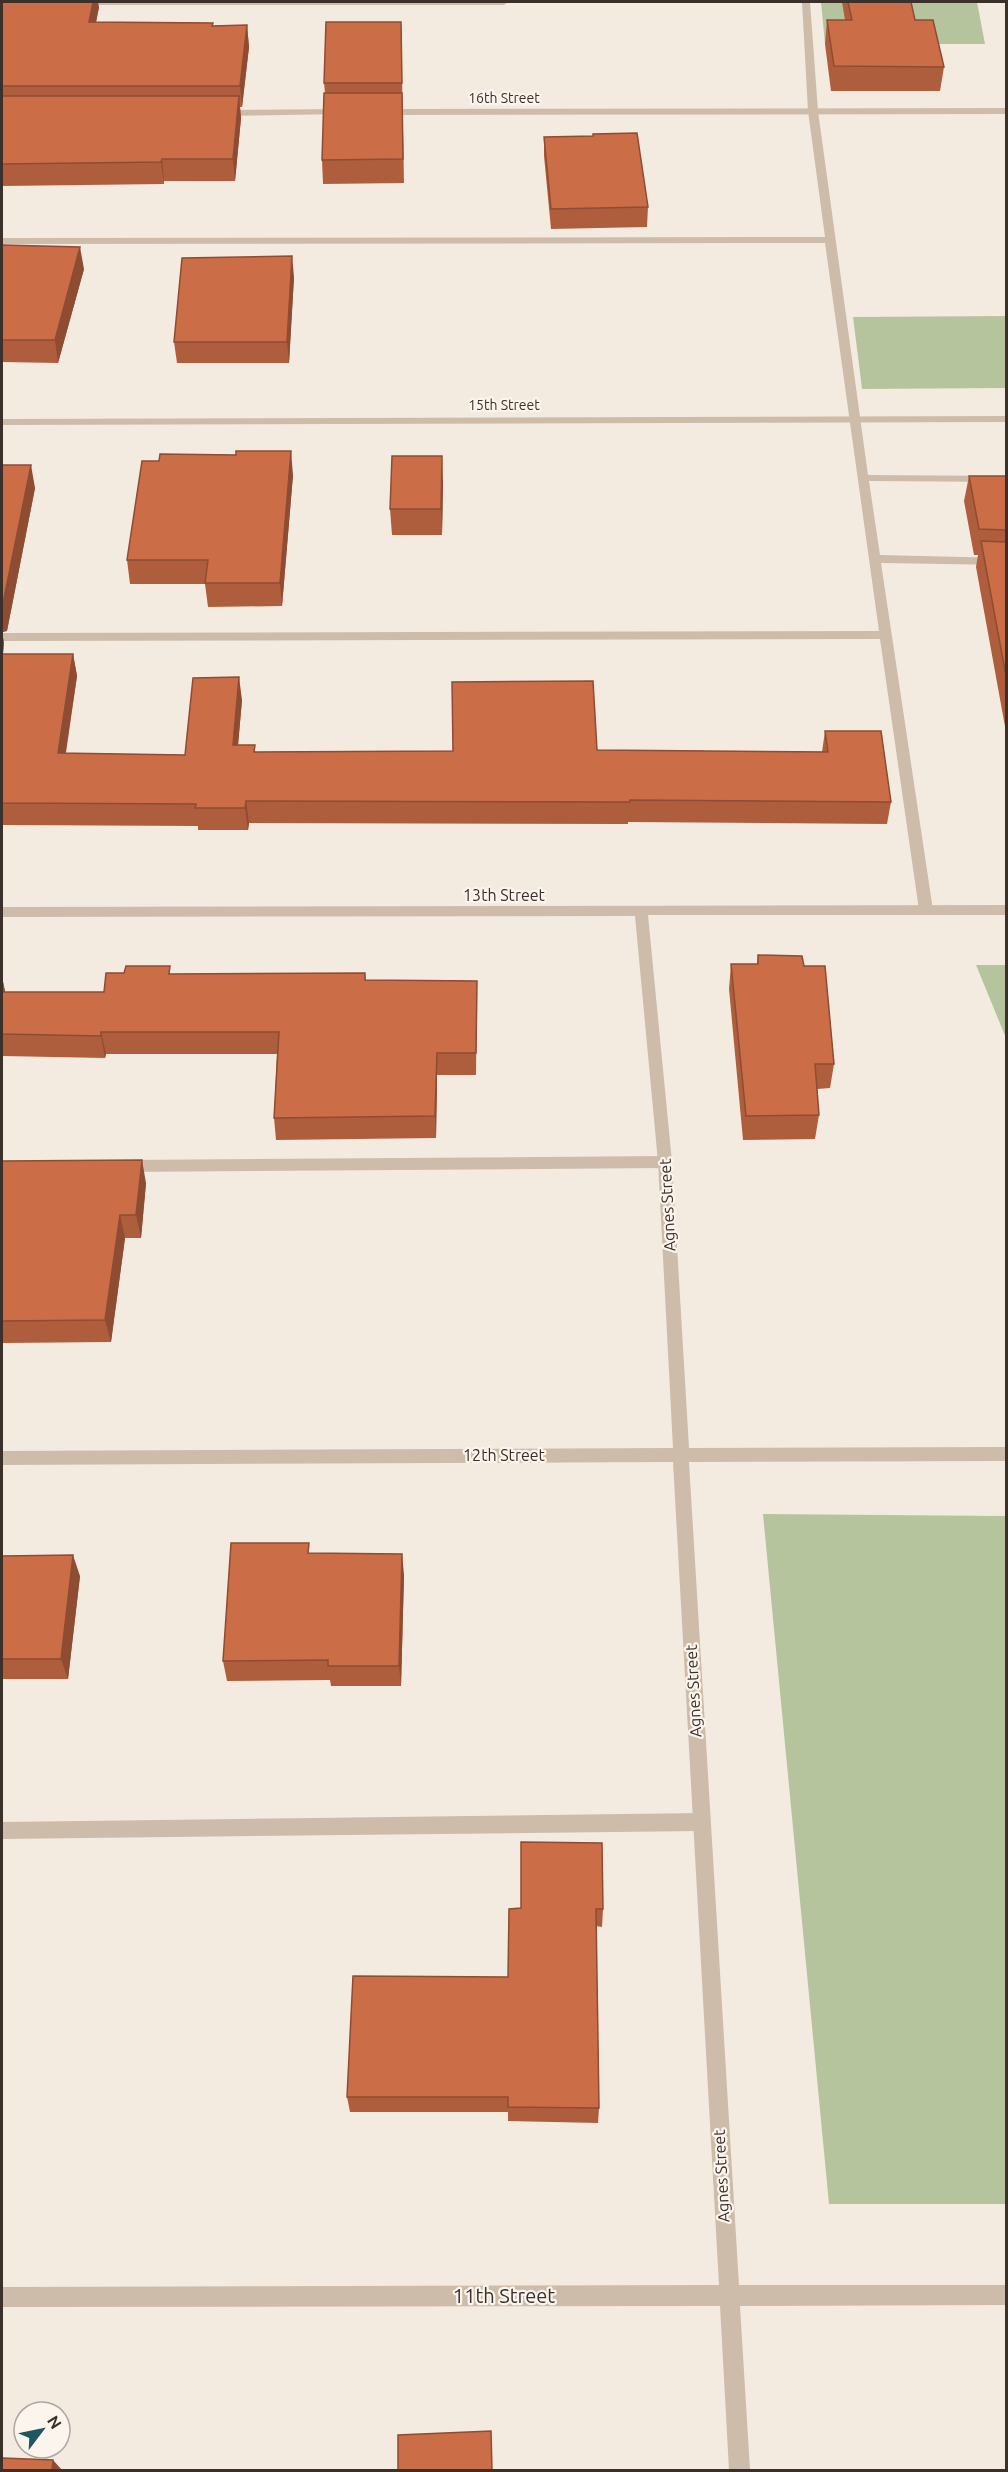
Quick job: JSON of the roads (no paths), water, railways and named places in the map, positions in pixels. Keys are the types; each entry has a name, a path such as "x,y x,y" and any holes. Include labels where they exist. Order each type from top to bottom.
{"street":[{"path":"73,2 504,2"},
{"path":"806,2 813,111 830,240 874,560 926,910"},
{"name":"16th Street","path":"371,112 1006,111"},
{"path":"204,113 359,112"},
{"path":"2,242 830,240"},
{"name":"15th Street","path":"2,422 1006,419"},
{"path":"863,478 1006,479"},
{"path":"874,560 1006,561"},
{"path":"2,637 885,635"},
{"name":"13th Street","path":"2,912 1006,910"},
{"name":"Agnes Street","path":"641,911 665,1162 700,1822 740,2470"},
{"path":"108,1166 665,1162"},
{"name":"12th Street","path":"2,1458 1006,1454"},
{"path":"2,1831 700,1822"},
{"name":"11th Street","path":"2,2297 1006,2295"}]}
